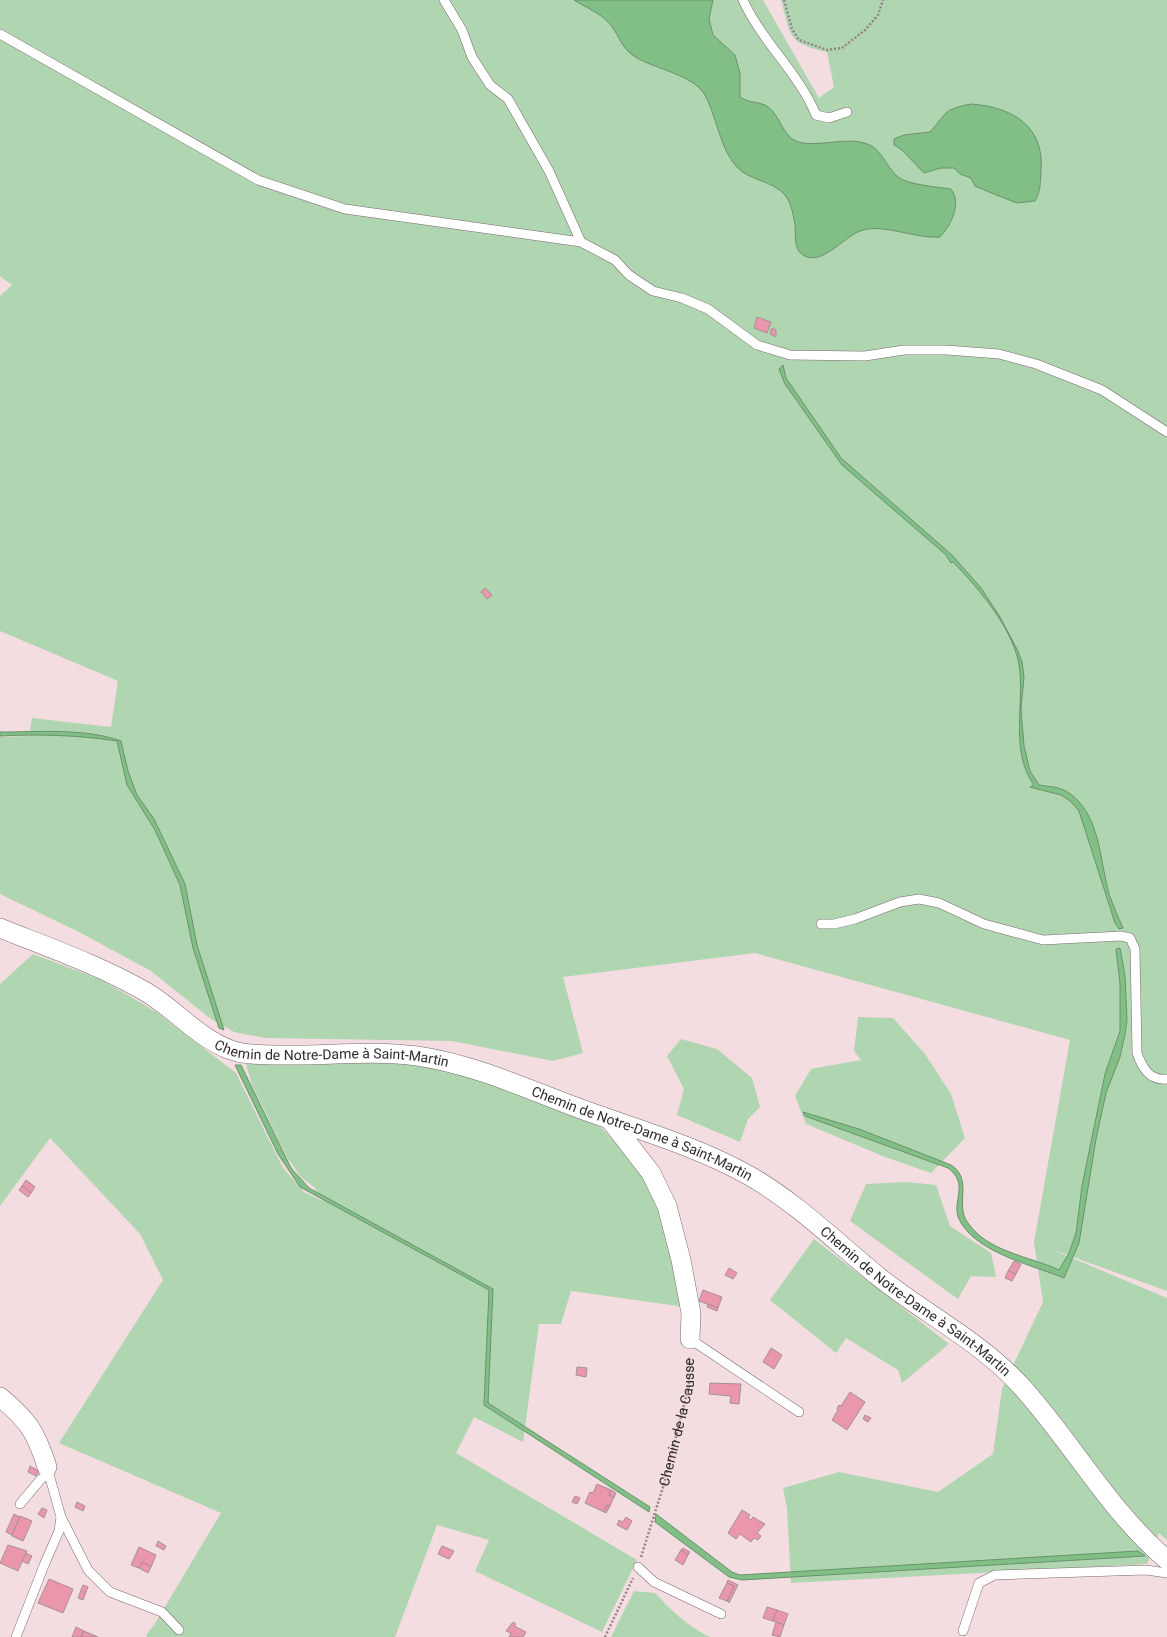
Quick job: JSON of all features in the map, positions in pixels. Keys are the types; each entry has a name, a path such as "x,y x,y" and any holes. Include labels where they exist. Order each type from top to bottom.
{"street":[{"name":"Chemin de Notre-Dame à Saint-Martin","path":"0,928 73,956 112,973 149,994 214,1042 231,1051 246,1054 296,1055 377,1053 417,1056 463,1066 695,1151 747,1175 786,1200 881,1279 1004,1367 1036,1403 1132,1526 1167,1560"},
{"name":"Chemin de la Causse","path":"610,1120 651,1173 667,1206 691,1313 690,1339"},
{"path":"0,1396 30,1425 40,1443 48,1470"}],"lane":[{"path":"444,0 462,30 472,57 490,84 508,99 549,171 581,242"},
{"path":"743,0 760,28 803,90 816,115 829,118 847,112"},
{"path":"0,34 258,180 345,209 581,242 615,260 629,275 653,291 682,298 708,309 757,345 790,355 864,356 911,350 946,350 999,354 1036,364 1102,390 1167,432"},
{"path":"821,924 834,924 855,919 900,902 919,899 939,903 984,924 1042,940 1115,936 1130,938 1135,949 1136,1053 1142,1068 1153,1077 1167,1079"},
{"path":"690,1339 799,1412"},
{"path":"20,1504 48,1470"},
{"path":"48,1470 61,1517 88,1570 110,1592 162,1612 179,1630"},
{"path":"16,1637 59,1531 61,1517"},
{"path":"638,1567 654,1582 721,1614"},
{"path":"964,1631 979,1583 995,1576 1146,1570 1167,1573"}],"path":[{"path":"784,0 792,30 799,40 827,50 842,48 865,30 878,15 883,0"},
{"name":"Chemin de la Causse","path":"605,1637 638,1567 664,1484 689,1385 690,1339"}],"shaded area":[{"path":"0,0 763,0 819,98 834,87 827,52 804,45 793,36 789,30 781,0 1167,0 1167,1291 1048,1248 1167,1298 1167,1540 1159,1533 1147,1564 791,1583 787,1508 783,1488 839,1472 938,1492 993,1454 1002,1389 1043,1302 1034,1242 1070,1040 755,953 563,977 583,1053 553,1061 452,1041 266,1038 234,1032 211,1019 151,971 79,932 0,894 0,737 29,736 32,718 111,727 118,681 0,631 0,296 12,285 0,276"},
{"path":"574,0 713,0 709,19 713,35 735,55 740,74 740,97 768,107 773,111 786,133 796,141 811,144 845,141 862,142 874,148 882,156 894,173 903,180 923,185 951,189 954,195 955,208 948,227 940,237 921,236 881,229 863,230 821,256 814,258 803,255 797,248 794,218 787,198 774,186 747,175 736,166 722,141 709,103 699,88 683,77 645,62 631,54 605,19"},
{"path":"971,104 999,109 1012,114 1031,130 1041,155 1040,187 1035,201 1017,203 994,194 975,186 971,178 960,174 954,168 941,168 924,173 902,150 894,145 894,139 904,135 930,132 950,110"},
{"path":"783,365 786,378 841,458 952,555 981,588 1000,617 1018,651 1022,662 1024,677 1021,709 1024,746 1030,771 1039,785 1058,788 1069,793 1079,802 1087,813 1093,825 1097,839 1109,894 1123,928 1119,929 1115,923 1079,811 1070,801 1061,795 1030,787 1034,785 1027,773 1020,745 1021,686 1017,657 1012,642 995,612 974,585 953,562 951,563 946,555 842,465 785,384 779,369"},
{"path":"0,732 77,732 121,741 128,771 137,795 154,819 185,884 197,945 224,1030 219,1028 193,948 180,885 155,830 127,785 117,741 88,737 29,735 0,736"},
{"path":"1120,948 1125,976 1127,1020 1125,1034 1120,1057 1106,1093 1096,1139 1079,1243 1064,1278 1005,1256 990,1249 977,1240 959,1219 957,1213 959,1193 958,1180 948,1168 805,1116 803,1112 859,1129 951,1165 958,1171 963,1185 964,1216 976,1233 986,1241 998,1247 1059,1270 1069,1253 1076,1233 1082,1186 1105,1074 1120,1031 1120,983 1116,949"},
{"path":"33,954 99,979 126,994 156,1012 236,1073 283,1168 304,1192 323,1201 314,1187 301,1177 287,1157 252,1085 246,1064 414,1062 457,1069 599,1125 645,1175 665,1216 685,1307 571,1291 561,1324 539,1324 523,1442 474,1417 456,1453 637,1560 602,1632 475,1571 489,1540 437,1525 395,1637 147,1637 146,1635 154,1625 221,1513 59,1443 163,1280 140,1234 50,1138 0,1206 0,984"},
{"path":"858,1017 893,1018 925,1054 951,1094 965,1138 931,1173 885,1157 806,1124 795,1096 811,1069 861,1060 854,1051"},
{"path":"681,1039 717,1049 752,1078 760,1107 748,1119 740,1142 677,1115 684,1089 667,1056"},
{"path":"235,1065 241,1065 291,1168 309,1188 493,1289 488,1403 650,1507 649,1512 484,1405 489,1290 300,1187 278,1154"},
{"path":"906,1182 936,1185 950,1226 991,1253 996,1277 971,1276 958,1299 850,1221 866,1184"},
{"path":"814,1239 949,1344 902,1383 898,1370 846,1338 836,1353 770,1300"},
{"path":"656,1514 732,1572 740,1575 1138,1551 1145,1556 742,1580 729,1577 655,1522"},
{"path":"634,1591 655,1593 680,1618 710,1637 611,1637"}],"building":[{"path":"757,317 771,322 767,333 754,328"},
{"path":"772,328 776,330 776,337 770,334"},
{"path":"485,588 492,595 487,599 481,592"},
{"path":"26,1180 35,1187 31,1193 22,1186"},
{"path":"22,1186 31,1193 28,1197 19,1190"},
{"path":"1014,1261 1021,1264 1016,1274 1008,1271"},
{"path":"729,1268 737,1273 733,1279 725,1275"},
{"path":"1008,1271 1016,1274 1012,1281 1005,1278"},
{"path":"703,1290 722,1297 718,1308 699,1301"},
{"path":"708,1304 718,1308 717,1311 707,1307"},
{"path":"771,1348 782,1355 774,1369 763,1362"},
{"path":"577,1367 587,1368 586,1377 576,1375"},
{"path":"710,1383 741,1384 739,1404 730,1403 731,1396 709,1394"},
{"path":"850,1392 865,1402 847,1430 832,1420 838,1410 839,1405 841,1406"},
{"path":"865,1415 871,1418 868,1422 863,1419"},
{"path":"30,1466 39,1471 36,1476 28,1472"},
{"path":"597,1484 611,1490 609,1495 614,1497 610,1506 607,1505 604,1512 585,1503 590,1492 593,1493"},
{"path":"611,1490 616,1493 614,1497 609,1495"},
{"path":"575,1496 580,1498 577,1504 572,1502"},
{"path":"77,1502 85,1506 83,1511 75,1507"},
{"path":"607,1505 610,1506 606,1513 604,1512"},
{"path":"42,1508 47,1510 44,1518 38,1514"},
{"path":"742,1510 750,1515 748,1518 751,1520 753,1517 765,1524 757,1533 761,1536 758,1540 754,1538 751,1542 740,1534 736,1539 728,1533"},
{"path":"14,1514 20,1517 12,1535 6,1532"},
{"path":"20,1516 32,1521 23,1541 12,1536"},
{"path":"626,1517 632,1521 627,1530 617,1525 619,1520 623,1522"},
{"path":"158,1541 166,1546 164,1550 156,1546"},
{"path":"8,1545 27,1551 18,1571 0,1563"},
{"path":"442,1546 454,1551 449,1559 438,1554"},
{"path":"139,1547 156,1555 151,1567 142,1562 139,1568 131,1565"},
{"path":"683,1548 690,1552 688,1555 681,1550"},
{"path":"681,1550 688,1555 683,1565 675,1560"},
{"path":"26,1553 32,1556 28,1564 22,1561"},
{"path":"142,1562 151,1567 148,1573 139,1568"},
{"path":"49,1579 73,1589 63,1613 38,1603"},
{"path":"728,1580 738,1585 729,1603 727,1601 734,1586 727,1583"},
{"path":"727,1583 734,1586 727,1601 719,1598"},
{"path":"83,1585 88,1587 83,1600 78,1598"},
{"path":"767,1607 777,1610 773,1621 763,1618"},
{"path":"777,1610 788,1614 784,1625 773,1621"},
{"path":"513,1622 516,1624 514,1626 526,1632 523,1637 509,1637 511,1633 506,1631"},
{"path":"776,1622 784,1625 780,1637 772,1635"},
{"path":"76,1627 84,1631 81,1637 72,1637"},
{"path":"84,1631 98,1637 81,1637"}]}
